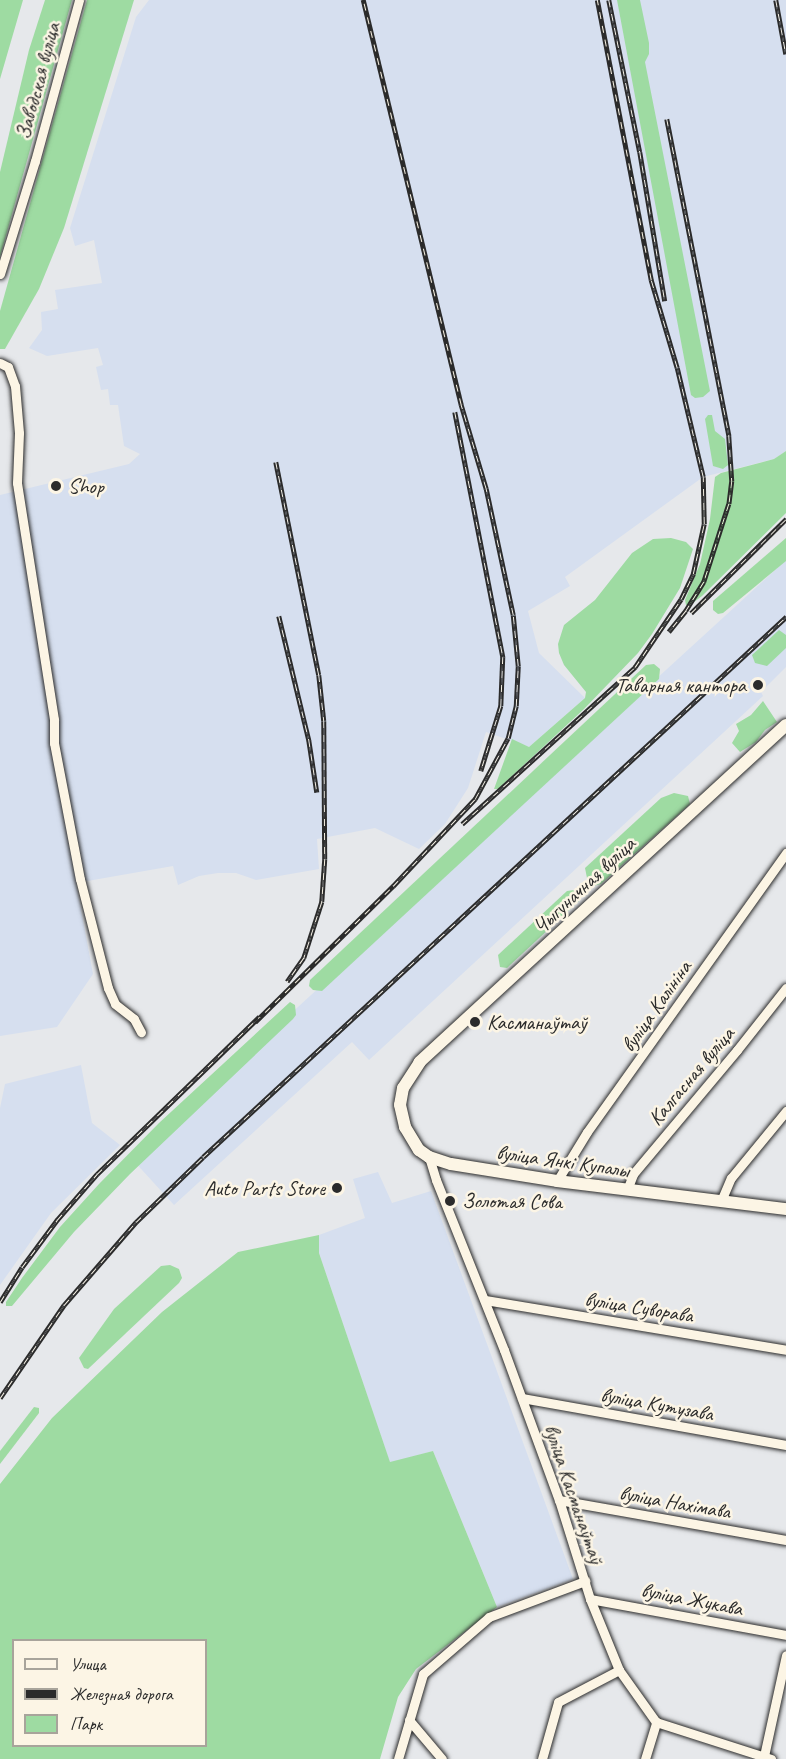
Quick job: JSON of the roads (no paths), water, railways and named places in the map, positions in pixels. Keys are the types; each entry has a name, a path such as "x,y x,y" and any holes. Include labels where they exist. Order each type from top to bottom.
{"street":[{"name":"Заводская вуліца","path":"0,274 35,161 79,0"},
{"path":"0,363 8,367 15,386 19,433 18,493 54,720 54,743 80,879 108,988 115,1004 134,1018 141,1032"},
{"name":"Чыгуначная вуліца","path":"429,1157 412,1142 400,1114 401,1093 410,1075 441,1043 786,725"},
{"name":"вуліца Калініна","path":"557,1181 587,1132 786,853"},
{"name":"Калгасная вуліца","path":"627,1190 633,1174 786,988"},
{"path":"721,1201 731,1178 786,1111"},
{"name":"вуліца Янкі Купалы","path":"429,1157 484,1170 557,1181 786,1209"},
{"name":"вуліца Касманаўтаў","path":"429,1157 522,1398 559,1500 590,1599 619,1670 656,1722"},
{"name":"вуліца Суворава","path":"485,1300 786,1350"},
{"name":"вуліца Кутузава","path":"522,1398 786,1445"},
{"name":"вуліца Нахімава","path":"559,1500 786,1540"},
{"path":"398,1759 423,1674 489,1617 585,1581"},
{"name":"вуліца Жукава","path":"590,1599 786,1635"},
{"path":"645,1759 656,1722 746,1755 768,1758 786,1655"},
{"path":"542,1759 558,1702 619,1670"},
{"path":"409,1720 442,1759"}],"railway":[{"path":"255,1022 393,886 475,799 508,738 516,706 518,666 513,615 486,489 461,405 363,0"},
{"path":"462,824 635,667 681,599 693,574 704,524 703,477 677,368 651,280 597,0"},
{"path":"609,0 640,152 665,301"},
{"path":"776,0 786,54"},
{"path":"667,119 729,436 732,481 729,504 704,582 686,611 669,632"},
{"path":"455,412 503,657 501,706 481,771"},
{"path":"276,462 319,675 324,721 325,859 322,902 304,958 287,982"},
{"path":"691,613 786,519"},
{"path":"279,616 309,740 317,792"},
{"path":"0,1398 64,1305 136,1222 203,1157 786,617"},
{"path":"0,1302 22,1267 57,1220 97,1174 259,1017"}],"place":[{"name":"Shop","path":"56,486"},
{"name":"Таварная кантора","path":"758,685"},
{"name":"Касманаўтаў","path":"475,1022"},
{"name":"Auto Parts Store","path":"337,1188"},
{"name":"Золотая Сова","path":"450,1201"}]}
